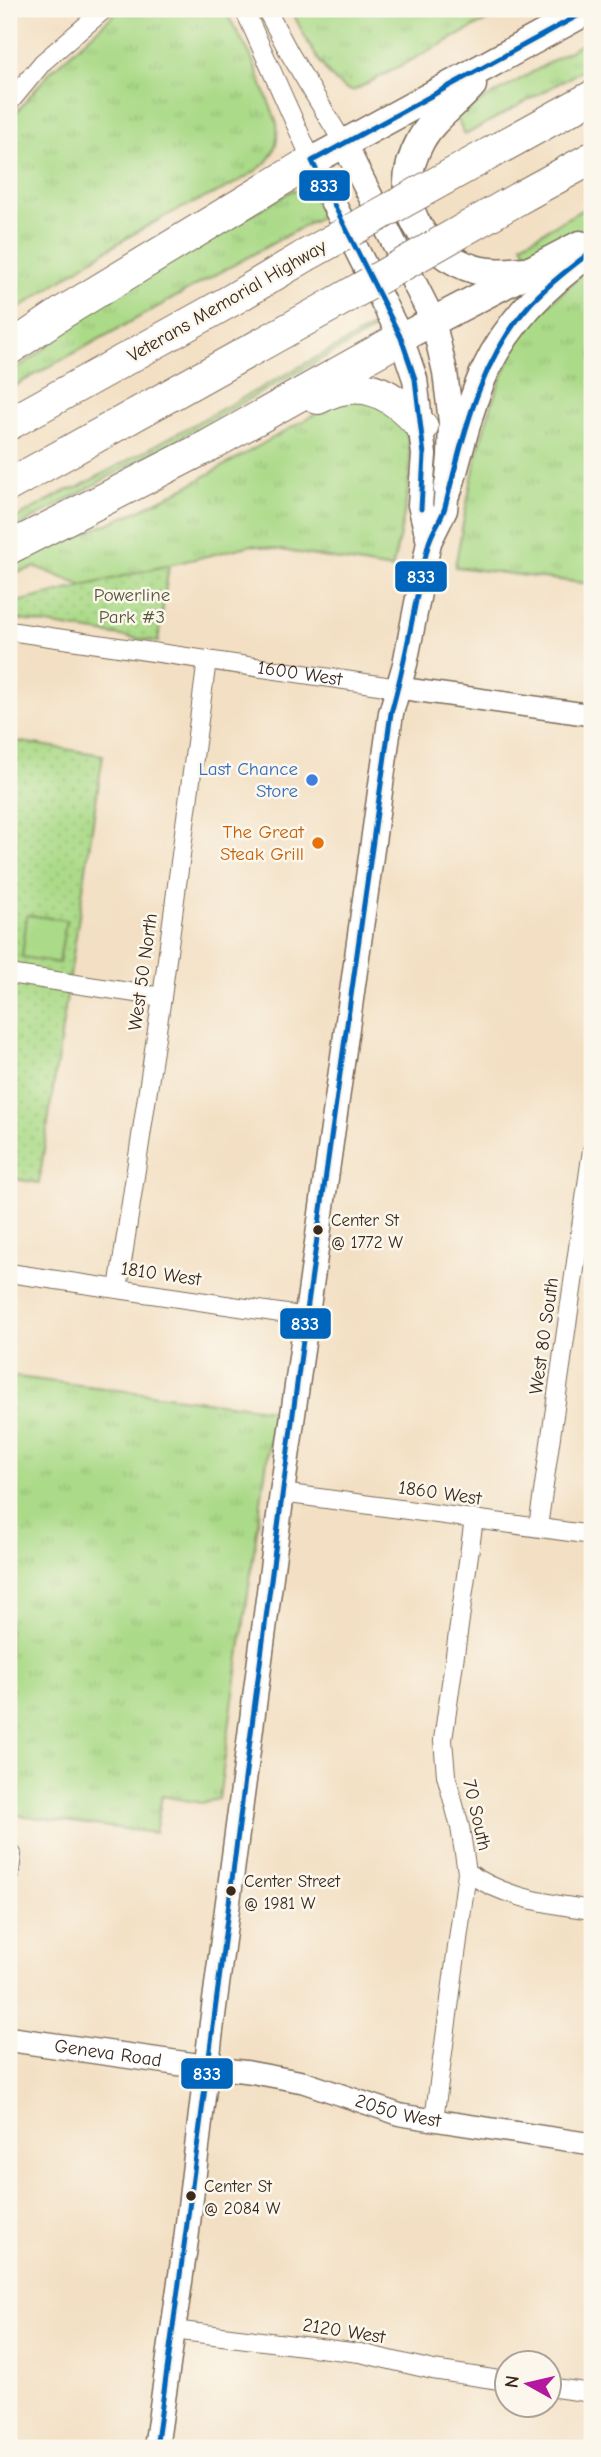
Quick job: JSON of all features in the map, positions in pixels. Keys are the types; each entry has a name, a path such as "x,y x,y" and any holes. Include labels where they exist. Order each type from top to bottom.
{"highway":[{"name":"Veterans Memorial Highway","path":"9,424 592,97"},
{"path":"9,485 592,158"},
{"path":"9,349 65,311 312,161"},
{"path":"9,548 138,484 401,338"},
{"path":"282,405 302,403 345,387 371,389 396,401 422,427"}],"main road":[{"path":"429,542 420,505 424,454 415,379 401,338 312,161 590,9"},
{"path":"480,70 461,97 429,127 421,140 408,170 409,206 426,239 454,260 481,271 525,271"},
{"path":"156,2448 282,1493 391,713 429,542 445,510 448,489 451,422 445,372 433,320 344,144"},
{"path":"401,338 525,271 592,239"},
{"path":"448,489 476,392 494,354 540,293 592,251"},
{"name":"Geneva Road","path":"9,2039 206,2067"}],"street":[{"path":"9,103 43,62 105,9"},
{"path":"244,9 312,161"},
{"path":"266,9 344,144"},
{"name":"1600 West","path":"9,631 592,715"},
{"name":"West 50 North","path":"118,1289 162,997 207,660"},
{"path":"9,974 162,997"},
{"name":"West 80 South","path":"538,1527 592,1150"},
{"name":"1810 West","path":"9,1273 307,1317"},
{"name":"1860 West","path":"282,1493 592,1535"},
{"name":"70 South","path":"433,2120 467,1872 460,1827 446,1775 443,1740 474,1519"},
{"path":"9,1880 12,1854"},
{"path":"467,1872 481,1882 513,1895 592,1910"},
{"name":"2050 West","path":"206,2067 303,2082 401,2115 592,2144"},
{"name":"2120 West","path":"173,2330 360,2353 433,2370 492,2379"},
{"path":"562,2389 592,2393"}],"green space":[{"path":"120,9 224,9 250,54 277,123 275,147 266,162 251,174 142,229 9,315 9,121 49,73"},
{"path":"291,9 508,9 353,91 344,88 325,70"},
{"path":"592,38 592,65 465,135 456,116"},
{"path":"293,190 312,198 324,215 9,389 9,373 31,359 108,298"},
{"path":"592,204 592,225 528,256 522,244"},
{"path":"592,264 592,584 455,567 481,438 508,363 502,359 519,333"},
{"path":"378,324 374,330 9,532 9,522 67,490 75,489"},
{"path":"362,398 400,420 407,433 410,450 408,493 392,569 252,545 83,586 36,567 9,575 9,565 138,511 335,403"},
{"name":"Powerline Park #3","path":"169,565 158,642 9,618 9,604"},
{"path":"9,740 103,755 39,1183 9,1178"},
{"path":"27,915 66,920 59,963 22,957"},
{"path":"9,1376 274,1410 219,1799 201,1803 162,1796 155,1833 9,1814"}],"transit line":[{"name":"833","path":"421,509 424,455 415,379 401,338 312,161 590,9"},
{"name":"833","path":"156,2448 303,1340 391,713 429,541 445,507 467,426 486,374 513,325 531,303 592,251"}],"place":[{"name":"Last Chance Store","path":"312,780"},
{"name":"The Great Steak Grill","path":"318,843"},
{"name":"Center St @ 1772 W","path":"318,1230"},
{"name":"Center Street @ 1981 W","path":"231,1891"},
{"name":"Center St @ 2084 W","path":"191,2196"}]}
